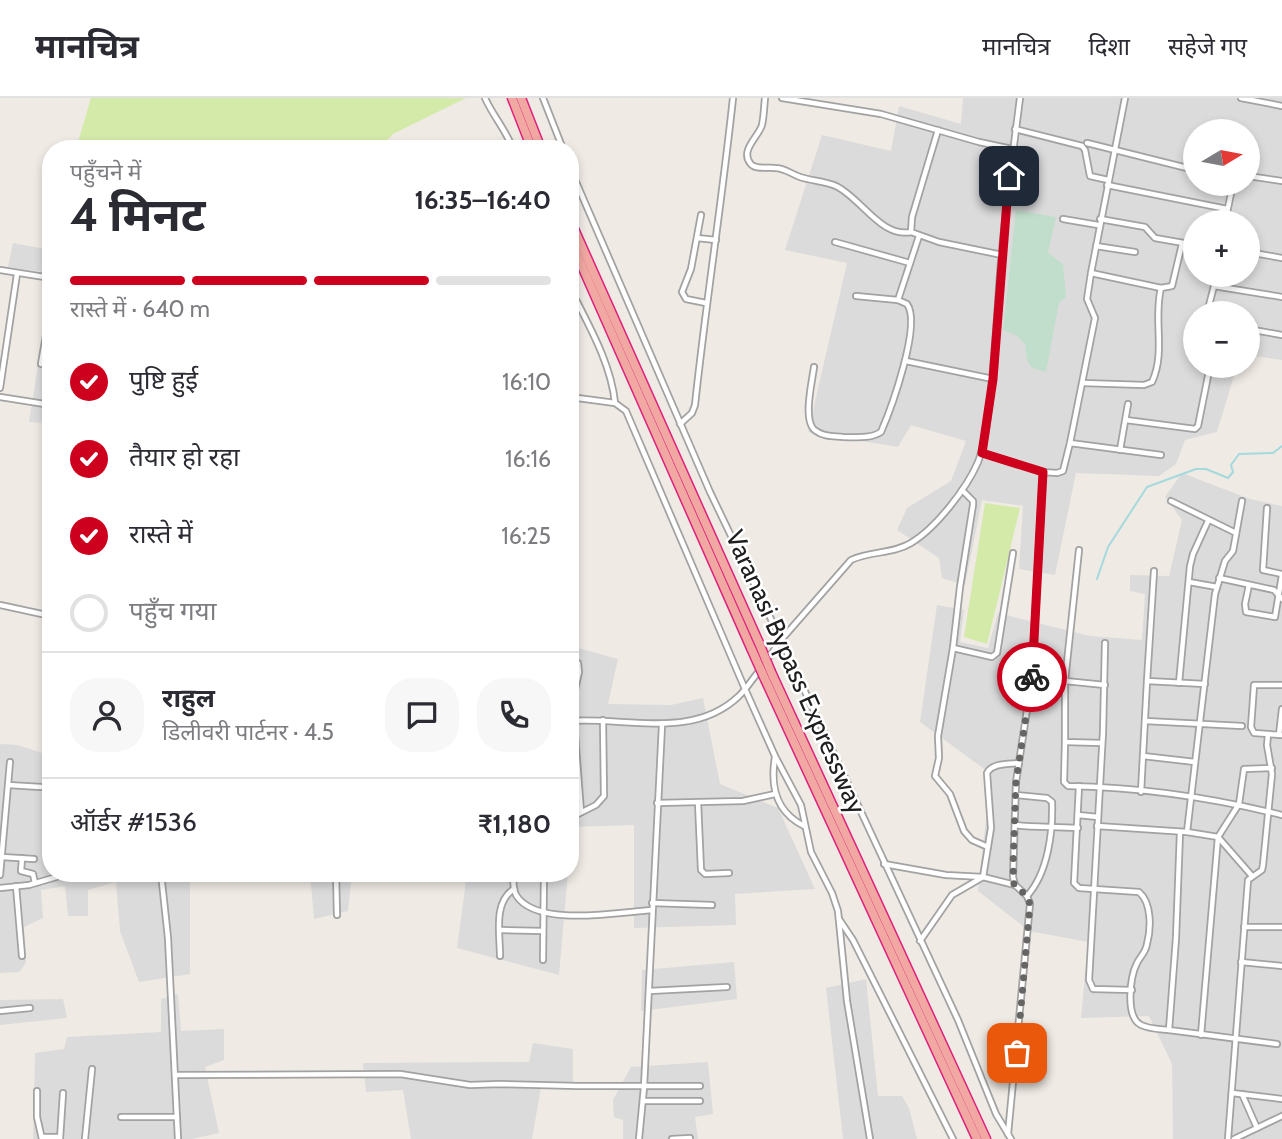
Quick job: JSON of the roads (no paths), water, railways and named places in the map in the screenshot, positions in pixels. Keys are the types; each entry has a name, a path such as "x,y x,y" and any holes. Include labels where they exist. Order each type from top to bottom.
{"highway":[{"path":"512,98 528,140"},
{"path":"521,98 537,140"},
{"name":"Varanasi Bypass Expressway","path":"579,240 759,643 768,675"},
{"name":"Varanasi Bypass Expressway","path":"579,259 751,648 768,675 980,1136"}],"street":[{"path":"485,98 509,140"},
{"path":"543,98 559,140"},
{"path":"680,424 692,413 695,405 733,98"},
{"path":"765,98 762,124 748,155 748,162 753,166 785,169 796,176 837,187 875,219 902,234 911,232 1002,256"},
{"path":"782,98 881,114 1012,149"},
{"path":"579,721 662,725 688,722 731,703 745,690 781,639 850,561 861,556 896,550 911,543 941,516 968,482 982,453 993,379 1012,149 1020,98"},
{"path":"982,453 1057,474 1063,471 1066,465 1095,318 1087,299 1098,225 1125,98"},
{"path":"1241,98 1273,101 1282,106"},
{"path":"1015,129 1083,146 1090,176 1108,182 1159,197 1227,209 1230,196"},
{"path":"911,232 912,217 938,130"},
{"path":"1087,144 1183,167"},
{"path":"1260,178 1282,181"},
{"path":"579,189 710,492 958,1020 996,1114 1010,1137"},
{"path":"701,215 691,269 682,292 686,299 706,303"},
{"path":"1063,219 1098,225"},
{"path":"1091,273 1161,288 1172,286 1182,244 1155,238 1145,227 1100,219"},
{"path":"898,300 919,236"},
{"path":"697,238 716,240"},
{"path":"835,242 910,263"},
{"path":"1096,246 1135,252"},
{"path":"1260,254 1282,258"},
{"path":"0,270 42,277"},
{"path":"0,388 18,274"},
{"path":"1220,287 1282,297"},
{"path":"1083,383 1144,385 1152,382 1159,363 1160,332 1157,307 1161,288"},
{"path":"814,367 808,413 810,426 825,436 859,438 881,432 906,361 912,315 908,304 898,300 856,296"},
{"path":"579,308 606,369 615,403"},
{"path":"1260,331 1282,335"},
{"path":"41,364 42,358"},
{"path":"906,361 993,379"},
{"path":"1126,420 1195,429 1198,426 1208,378"},
{"path":"0,397 42,404"},
{"path":"579,398 615,403 626,411 745,690 801,805 811,852 832,894 838,918 847,1001 870,1139"},
{"path":"1120,450 1128,404"},
{"path":"1070,443 1161,455"},
{"path":"1014,885 1016,795 1032,677 1043,472"},
{"path":"962,489 974,505 938,736 939,758 935,776 950,794 964,831 972,841 988,848"},
{"path":"1171,501 1236,533"},
{"path":"1187,832 1217,587 1225,561 1233,551 1242,501"},
{"path":"1249,585 1246,612 1275,617 1282,574 1263,570 1267,508"},
{"path":"1179,683 1193,554 1208,521"},
{"path":"1079,550 1065,681 1064,782 1068,786 1100,786 1239,804 1282,815"},
{"path":"953,648 992,657 997,653 1013,553"},
{"path":"1141,792 1154,570"},
{"path":"1219,578 1274,590 1280,598"},
{"path":"1189,582 1217,587"},
{"path":"0,606 42,614"},
{"path":"1105,643 1090,985 1093,989 1101,990 1132,990"},
{"path":"1032,677 1105,685"},
{"path":"1147,681 1205,684"},
{"path":"1282,685 1254,685 1252,731 1281,735 1282,709"},
{"path":"579,802 580,813 596,805 604,796 603,720"},
{"path":"1145,721 1242,726"},
{"path":"639,1139 644,1087 662,725"},
{"path":"1228,1139 1248,880 1262,870 1263,865 1272,768 1267,746 1268,735"},
{"path":"1065,741 1102,743"},
{"path":"775,756 772,775 775,794 791,819 805,827"},
{"path":"1143,757 1195,762"},
{"path":"0,875 10,762"},
{"path":"983,877 991,828 987,773 995,766 1019,763"},
{"path":"1201,1035 1218,837 1239,804 1241,772 1244,769 1272,768"},
{"path":"8,785 41,787"},
{"path":"1079,786 1074,883 1079,888 1139,892 1148,905 1147,945 1135,966 1130,1006 1136,1021 1151,1028 1276,1044"},
{"path":"657,803 743,802 775,794"},
{"path":"1016,795 1051,799 1049,854 1027,896"},
{"path":"698,803 701,870 705,874 729,873"},
{"path":"1078,815 1098,817"},
{"path":"1015,825 1078,828"},
{"path":"1097,826 1187,832 1218,837 1252,876"},
{"path":"1168,1030 1176,938 1180,832"},
{"path":"2,858 34,859"},
{"path":"22,858 21,871 33,874 35,883"},
{"path":"884,864 946,875 983,877 1014,885 1027,896 1030,904 1010,1137"},
{"path":"920,941 952,895 983,877"},
{"path":"0,888 42,881"},
{"path":"162,882 168,938 177,1139"},
{"path":"337,882 337,915"},
{"path":"514,882 520,899 543,913 570,916 652,910"},
{"path":"543,960 544,882"},
{"path":"16,886 22,956"},
{"path":"500,956 502,900 514,889"},
{"path":"652,903 712,905"},
{"path":"838,918 853,940 953,1139"},
{"path":"1244,927 1282,927"},
{"path":"500,930 543,931"},
{"path":"1241,962 1282,966"},
{"path":"649,991 727,987"},
{"path":"0,1011 30,1008"},
{"path":"85,1139 92,1069"},
{"path":"175,1074 400,1074 470,1085 699,1086"},
{"path":"37,1091 37,1117 42,1138 60,1138 63,1093"},
{"path":"1232,1093 1282,1099"},
{"path":"1242,1094 1257,1128"},
{"path":"643,1101 700,1101"},
{"path":"121,1116 177,1117"},
{"path":"1234,1139 1282,1116"},
{"path":"672,1139 690,1138"}],"waterway":[{"path":"1097,579 1108,547 1147,487 1196,469 1206,469 1228,478 1233,472 1231,465 1239,454 1273,453 1282,446"}]}
